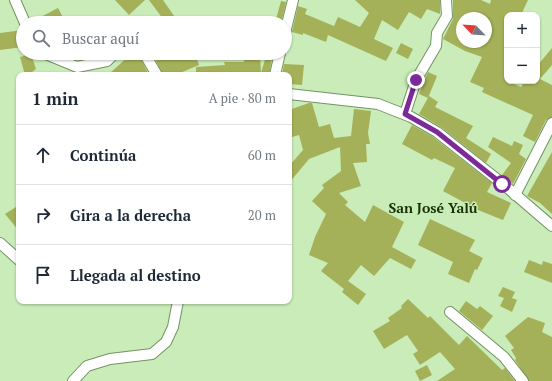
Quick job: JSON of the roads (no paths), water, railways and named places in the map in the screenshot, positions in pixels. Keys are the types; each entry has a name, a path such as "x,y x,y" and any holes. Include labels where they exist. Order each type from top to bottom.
{"street":[{"path":"15,0 22,16"},
{"path":"289,16 293,0"},
{"path":"405,114 416,80 436,46 437,33 447,16 446,0"},
{"path":"60,60 77,67 108,60"},
{"path":"148,60 155,72"},
{"path":"276,72 278,60"},
{"path":"292,94 378,104 405,114 437,132 552,226"},
{"path":"515,195 552,123"},
{"path":"0,243 16,257"},
{"path":"73,381 73,379 87,366 110,359 152,354 166,342 173,328 177,304"},
{"path":"450,312 504,357 523,381"}],"district":[{"name":"San José Yalú","path":"433,207"}]}
